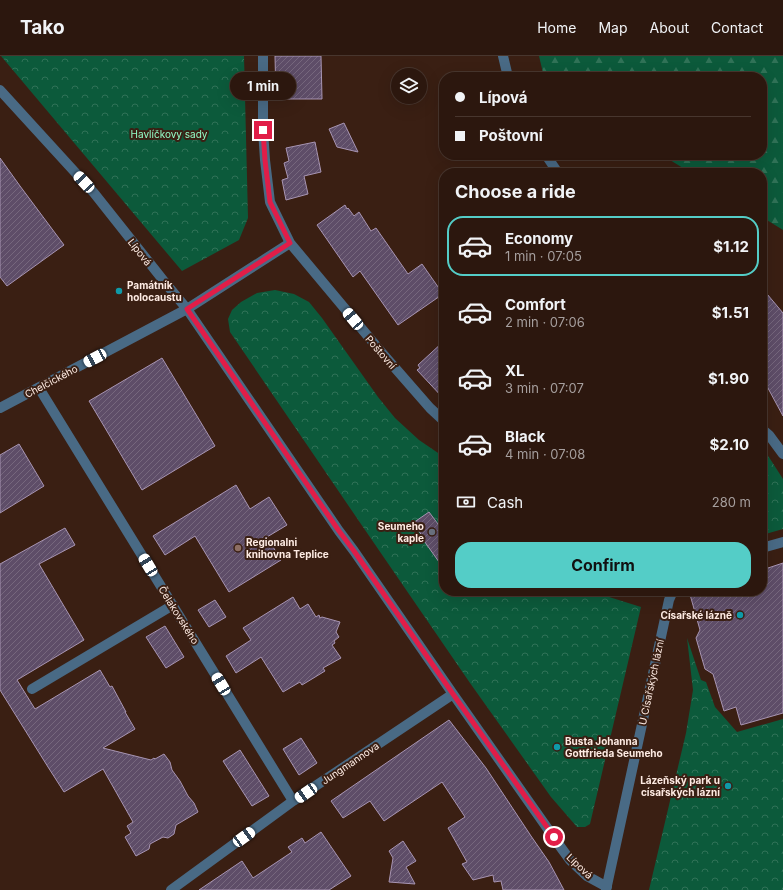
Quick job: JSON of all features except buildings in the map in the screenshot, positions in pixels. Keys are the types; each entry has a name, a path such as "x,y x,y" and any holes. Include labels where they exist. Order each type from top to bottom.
{"street":[{"name":"Poštovní","path":"263,56 263,130 270,202 290,243 353,319 430,408 439,416"},
{"path":"503,56 507,72"},
{"name":"Lípová","path":"0,90 94,194 187,309 339,531 570,860 587,876 606,889"},
{"path":"187,309 290,243"},
{"name":"Chelčického","path":"0,408 187,309"},
{"name":"Čelakovského","path":"39,388 293,802"},
{"path":"767,434 783,454"},
{"path":"767,547 783,542"},
{"name":"U Císařských lázní","path":"606,889 671,596"},
{"path":"32,689 173,605"},
{"name":"Jungmannova","path":"171,890 293,802 453,694"}],"green space":[{"name":"Havlíčkovy sady","path":"1,56 244,56 248,218 239,240 182,271"},
{"path":"539,56 783,56 783,230 767,220 767,168 683,168 670,160 767,160 767,72 543,72"},
{"path":"275,290 294,294 309,302 395,418 419,440 439,454 439,596 606,596 641,607 590,824 585,827 577,827 551,797 470,683 230,332 228,319 232,310 241,302 257,293"},
{"path":"767,454 783,479 783,529 767,534"},
{"name":"Lázeňský park u císařských lázní","path":"687,638 701,680 706,682 715,707 737,732 783,719 783,890 649,890 686,733 693,690"}],"place":[{"name":"Památník holocaustu","path":"119,291"},
{"name":"Seumeho kaple","path":"432,532"},
{"name":"Regionalni knihovna Teplice","path":"238,548"},
{"name":"Císařské lázně","path":"740,615"},
{"name":"Busta Johanna Gottfrieda Seumeho","path":"557,747"},
{"name":"Lázeňský park u císařských lázní","path":"728,786"}],"route":[{"path":"263,130 270,202 290,243 187,309 339,531 554,837"}]}
